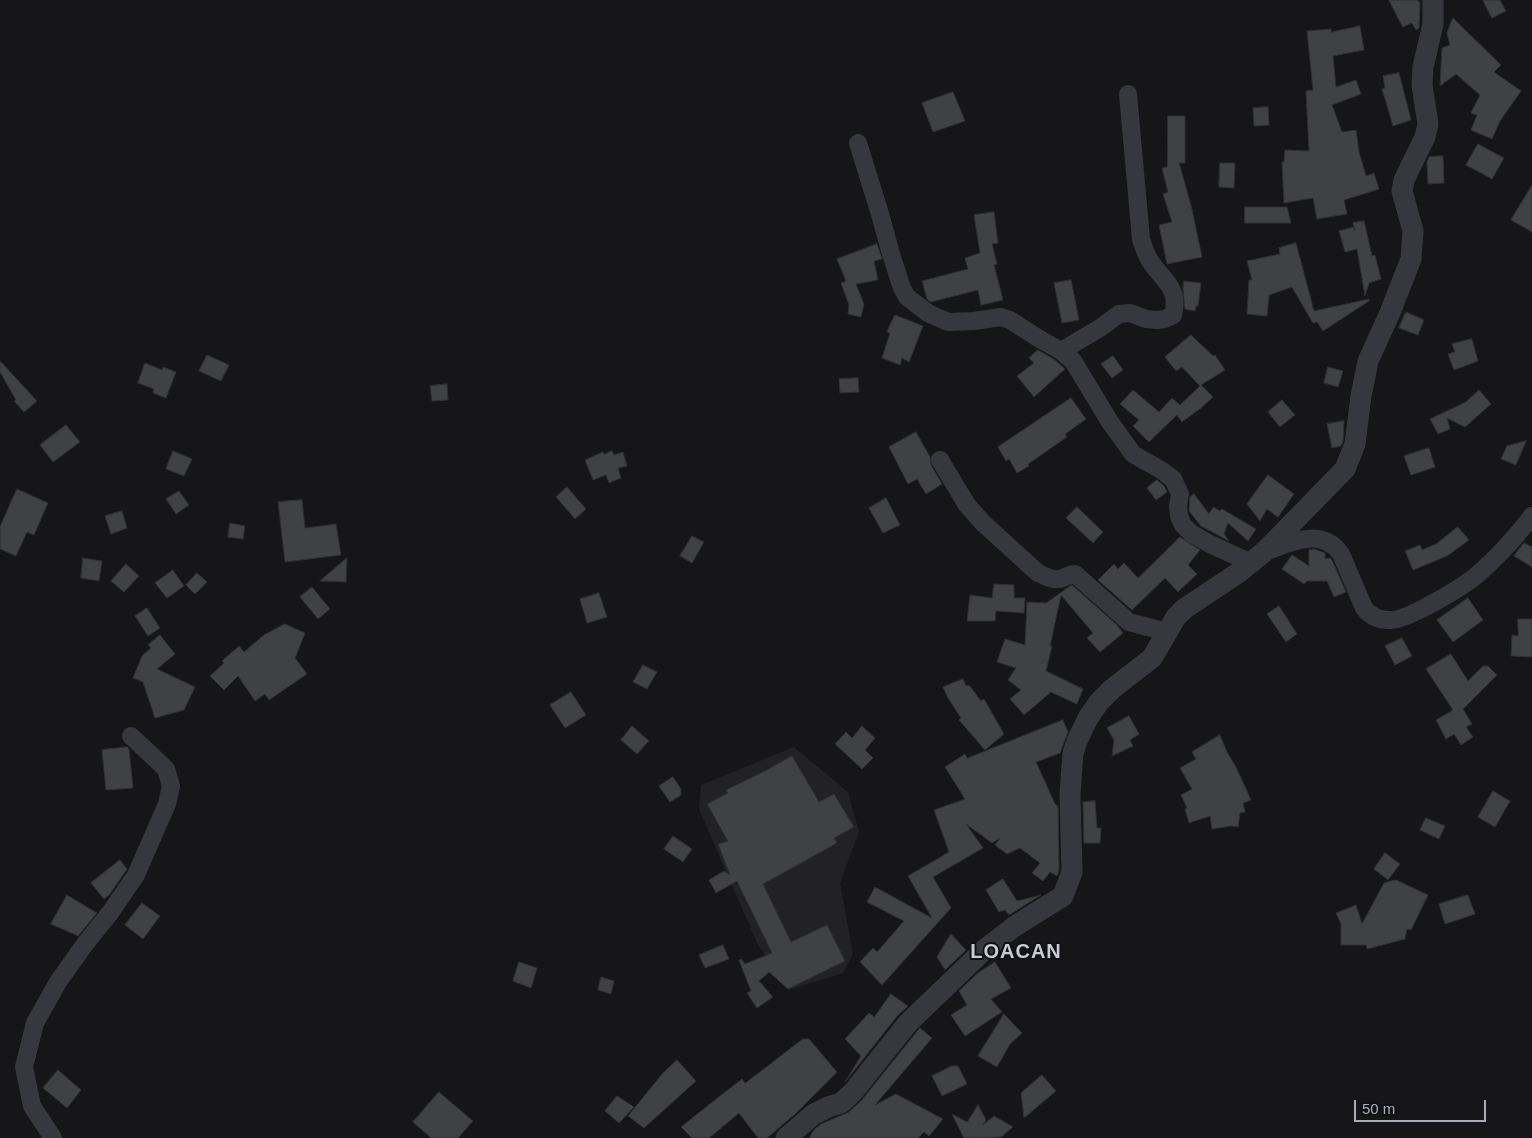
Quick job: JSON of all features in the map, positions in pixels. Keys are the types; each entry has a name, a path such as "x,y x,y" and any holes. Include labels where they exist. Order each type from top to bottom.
{"street":[{"path":"786,1138 814,1114 841,1103 853,1092 908,1023 984,950 1016,926 1063,896 1072,872 1070,794 1073,753 1088,718 1099,702 1112,689 1152,658 1176,617 1184,609 1258,558 1345,469 1356,444 1361,396 1368,361 1411,259 1413,231 1402,191 1404,180 1425,137 1428,124 1422,85 1432,24 1433,0"},
{"path":"1061,350 1100,328 1119,314 1130,313 1146,319 1157,320 1173,315 1175,302 1172,288 1150,260 1141,239 1128,94"},
{"path":"858,143 891,254 907,298 928,313 948,322 1001,317 1010,320 1061,350 1073,361 1110,422 1133,454 1173,479 1180,494 1178,506 1179,516 1183,525 1191,533 1208,543 1258,558 1306,539 1314,538 1329,542 1341,554 1368,614 1392,621 1412,614 1476,576 1518,535 1532,516"},
{"path":"940,460 967,505 983,523 1038,572 1058,580 1070,574 1075,574 1129,622 1167,632"},
{"path":"53,1138 32,1106 24,1066 35,1023 58,982 136,875 167,804 171,786 166,769 132,736"}],"shaded area":[{"path":"794,747 848,792 859,832 840,883 853,954 843,973 789,990 758,945 699,809 701,785"}],"building":[{"path":"1389,0 1418,0 1420,3 1419,28 1416,30 1412,23 1403,27"},
{"path":"1483,0 1500,0 1506,11 1492,18"},
{"path":"1453,18 1501,65 1494,72 1521,91 1500,121 1492,139 1471,130 1477,115 1471,113 1480,95 1456,74 1440,86 1442,48 1450,45 1447,33"},
{"path":"1360,26 1364,50 1333,56 1336,87 1356,80 1361,94 1332,105 1342,132 1356,130 1359,152 1366,176 1374,173 1379,189 1344,200 1347,214 1317,219 1313,198 1284,203 1282,162 1284,162 1285,150 1309,151 1306,91 1313,90 1307,31 1331,29 1331,32"},
{"path":"1399,73 1411,120 1393,126 1382,89 1385,88 1383,76"},
{"path":"953,92 965,121 933,132 922,103"},
{"path":"1268,107 1269,125 1254,126 1253,108"},
{"path":"1168,116 1185,116 1185,163 1179,163 1191,205 1202,257 1167,264 1159,225 1172,222 1163,194 1168,192 1162,168 1167,167"},
{"path":"1478,144 1504,158 1492,179 1466,165"},
{"path":"1443,156 1444,183 1428,184 1427,162 1429,157"},
{"path":"1220,163 1235,163 1234,188 1219,187"},
{"path":"1532,185 1532,232 1511,220"},
{"path":"1245,207 1287,207 1291,223 1245,223"},
{"path":"994,212 998,243 992,244 997,264 994,265 1003,300 981,305 978,290 931,302 927,299 922,281 968,269 965,258 980,253 974,215"},
{"path":"1364,221 1372,256 1375,255 1381,279 1369,283 1365,296 1357,249 1345,252 1339,231 1353,227 1355,231 1353,223"},
{"path":"1296,243 1314,311 1369,299 1369,301 1323,331 1317,322 1313,323 1292,287 1269,295 1267,316 1247,314 1249,280 1252,280 1247,261 1280,254 1279,248"},
{"path":"877,244 882,259 874,261 878,280 856,284 864,304 861,317 848,314 849,305 841,283 846,281 837,259"},
{"path":"1071,280 1079,320 1062,323 1054,283"},
{"path":"1184,281 1201,283 1198,306 1196,306 1195,311 1185,309"},
{"path":"1406,312 1424,320 1418,335 1399,328"},
{"path":"895,315 923,326 909,362 902,358 900,365 882,358 890,333 887,332"},
{"path":"1191,335 1213,356 1215,355 1225,370 1201,385 1213,397 1182,422 1177,415 1149,442 1133,426 1139,420 1120,404 1133,390 1159,412 1172,398 1180,405 1200,386 1182,367 1176,371 1165,357"},
{"path":"1472,339 1478,361 1454,370 1448,354 1455,352 1452,344"},
{"path":"1038,350 1055,360 1065,369 1034,397 1017,376 1034,363 1029,358"},
{"path":"207,355 229,365 221,381 199,371"},
{"path":"1113,356 1123,370 1112,378 1101,364"},
{"path":"0,362 37,401 24,412 14,401 16,400 0,372"},
{"path":"145,363 162,370 163,367 176,372 166,398 153,393 154,389 138,383"},
{"path":"1328,367 1343,371 1338,387 1324,383"},
{"path":"858,378 859,392 840,393 839,379"},
{"path":"447,384 448,400 432,401 430,386"},
{"path":"1479,390 1491,404 1465,427 1447,418 1450,429 1438,434 1430,419 1466,402"},
{"path":"1071,398 1086,419 1065,434 1067,437 1017,473 1009,459 1006,461 998,447"},
{"path":"1282,400 1295,415 1280,427 1268,412"},
{"path":"1344,421 1341,446 1332,448 1327,424"},
{"path":"66,425 80,442 53,462 40,445"},
{"path":"916,432 942,484 926,494 917,479 908,484 889,447"},
{"path":"1526,441 1516,465 1501,459 1507,446"},
{"path":"1429,448 1435,467 1411,475 1404,456"},
{"path":"173,451 192,459 184,476 166,469"},
{"path":"612,451 614,455 623,452 627,466 618,468 621,478 609,483 606,475 593,480 585,460 603,452 604,454"},
{"path":"1268,475 1294,494 1278,517 1267,509 1260,521 1247,504"},
{"path":"1157,480 1164,486 1167,492 1156,500 1147,488"},
{"path":"567,487 586,509 575,519 556,497"},
{"path":"17,489 48,503 34,535 27,532 16,556 0,549 0,527"},
{"path":"179,491 189,505 176,514 166,499"},
{"path":"1194,494 1209,514 1213,507 1220,511 1222,509 1256,529 1248,541 1228,523 1224,534 1229,541 1201,526 1189,511 1190,497"},
{"path":"886,498 900,525 883,533 869,508"},
{"path":"302,500 305,528 336,524 341,555 285,562 278,502"},
{"path":"1077,507 1103,532 1093,543 1066,518"},
{"path":"122,511 127,528 111,534 105,516"},
{"path":"230,523 245,526 243,539 228,537"},
{"path":"1458,527 1469,540 1447,556 1413,570 1405,551 1420,545 1422,550 1436,544"},
{"path":"692,536 704,542 692,563 680,556"},
{"path":"1180,537 1200,550 1188,565 1197,574 1178,592 1165,578 1132,610 1098,580 1114,564 1118,569 1124,563 1138,578"},
{"path":"1524,543 1532,547 1532,567 1514,556"},
{"path":"1314,549 1325,553 1325,559 1330,558 1332,560 1346,592 1334,597 1327,581 1307,581 1304,584 1282,569 1292,555 1309,566 1309,550"},
{"path":"83,558 102,561 99,581 81,578"},
{"path":"347,558 346,582 320,581"},
{"path":"126,564 139,576 124,592 111,581"},
{"path":"173,570 184,586 167,598 155,583"},
{"path":"197,573 207,582 195,594 186,585"},
{"path":"994,584 1014,585 1014,598 1025,598 1024,613 996,611 995,621 967,621 970,595 992,598"},
{"path":"1072,585 1117,625 1123,633 1100,652 1087,638 1093,633 1061,595 1046,671 1083,689 1077,704 1051,692 1024,715 1010,699 1021,690 1008,680 1016,668 997,662 1005,639 1025,645 1027,602 1046,603"},
{"path":"312,587 330,609 318,619 300,597"},
{"path":"599,593 607,617 587,623 580,599"},
{"path":"1468,598 1483,620 1453,642 1437,620"},
{"path":"1279,606 1297,634 1286,642 1267,614"},
{"path":"147,608 160,628 148,636 135,616"},
{"path":"1518,619 1532,619 1532,657 1511,656 1512,635 1518,636"},
{"path":"285,624 305,633 295,658 307,674 269,700 265,694 255,701 238,676 224,690 210,676 224,663 222,661 239,646 244,652 264,635"},
{"path":"160,635 175,654 157,669 195,687 184,710 155,718 143,682 133,678 142,656 151,648 148,645"},
{"path":"1402,638 1412,656 1395,665 1385,646"},
{"path":"1451,654 1468,681 1483,666 1488,666 1497,675 1463,709 1472,724 1466,727 1473,737 1461,745 1454,734 1446,739 1436,720 1453,710 1426,669"},
{"path":"643,665 657,672 647,689 633,682"},
{"path":"963,679 966,686 969,685 981,701 984,699 1004,734 985,750 959,720 961,718 943,687"},
{"path":"571,692 586,715 565,728 550,705"},
{"path":"1129,716 1139,734 1130,740 1133,746 1112,756 1114,740 1107,728"},
{"path":"1063,720 1068,732 1060,753 1036,762 1055,804 1058,806 1059,870 1057,876 1050,872 1043,881 1032,873 1040,863 1020,848 1007,854 995,845 1000,838 992,843 966,824 983,848 933,877 951,908 882,985 860,962 873,948 877,952 904,921 867,902 875,887 932,918 908,876 949,852 934,810 965,799 945,767 965,754 967,758"},
{"path":"632,726 649,741 637,754 621,740"},
{"path":"862,726 875,738 865,750 873,758 862,769 835,744 846,732 852,738"},
{"path":"1220,735 1251,800 1243,803 1245,812 1240,813 1238,827 1231,826 1212,829 1210,816 1189,823 1185,809 1187,808 1181,795 1192,789 1180,768 1196,759 1192,752"},
{"path":"127,747 129,749 133,788 106,790 102,750"},
{"path":"792,756 819,802 834,794 854,827 834,838 837,843 763,884 791,942 827,925 845,961 788,989 769,972 759,981 773,997 757,1008 747,993 751,991 739,960 741,959 745,964 772,953 737,881 716,893 709,880 724,871 730,875 718,844 728,841 707,804 728,793 726,790"},
{"path":"673,777 681,789 681,795 670,802 659,786"},
{"path":"1493,791 1510,801 1495,827 1478,817"},
{"path":"1095,801 1097,828 1101,828 1100,843 1084,843 1083,802"},
{"path":"1426,818 1445,826 1439,839 1420,830"},
{"path":"673,836 692,849 683,862 664,849"},
{"path":"1385,853 1400,864 1388,880 1374,869"},
{"path":"120,860 127,869 110,894 104,899 91,883"},
{"path":"1003,879 1017,901 1041,895 1009,915 1005,910 999,912 986,890"},
{"path":"1396,880 1428,895 1411,930 1407,929 1405,939 1367,949 1366,945 1341,945 1341,924 1336,913 1356,905 1362,924 1384,883"},
{"path":"67,895 97,913 78,936 51,924"},
{"path":"1468,895 1475,914 1445,924 1439,904"},
{"path":"142,903 160,916 143,939 125,925"},
{"path":"951,934 966,950 945,970 937,957"},
{"path":"723,945 729,959 705,968 699,955"},
{"path":"519,962 537,968 531,988 513,981"},
{"path":"995,962 1011,988 991,999 1002,1012 965,1036 951,1015 967,1005 959,991 978,973"},
{"path":"601,977 614,981 611,994 598,990"},
{"path":"891,994 908,1006 898,1015 845,1082 861,1056 845,1039 869,1013 874,1017"},
{"path":"1004,1014 1022,1033 1010,1044 997,1067 978,1056"},
{"path":"920,1028 932,1038 875,1105 896,1094 943,1119 929,1136 924,1132 918,1138 809,1138 821,1124 849,1112 861,1101"},
{"path":"803,1039 809,1039 837,1072 795,1114 767,1138 758,1138 739,1113 709,1138 692,1138 681,1127 742,1079 745,1083"},
{"path":"677,1060 696,1081 644,1128 628,1116 663,1073"},
{"path":"952,1066 958,1066 967,1084 942,1096 932,1076"},
{"path":"58,1070 81,1090 67,1108 43,1088"},
{"path":"1042,1075 1056,1091 1024,1118 1021,1093"},
{"path":"439,1092 473,1121 458,1138 431,1138 413,1122"},
{"path":"617,1096 634,1107 619,1123 605,1111"},
{"path":"978,1105 986,1120 983,1125 994,1116 1013,1127 1001,1137 964,1138 952,1114 967,1122"}],"district":[{"name":"LOACAN","path":"1016,952"}]}
